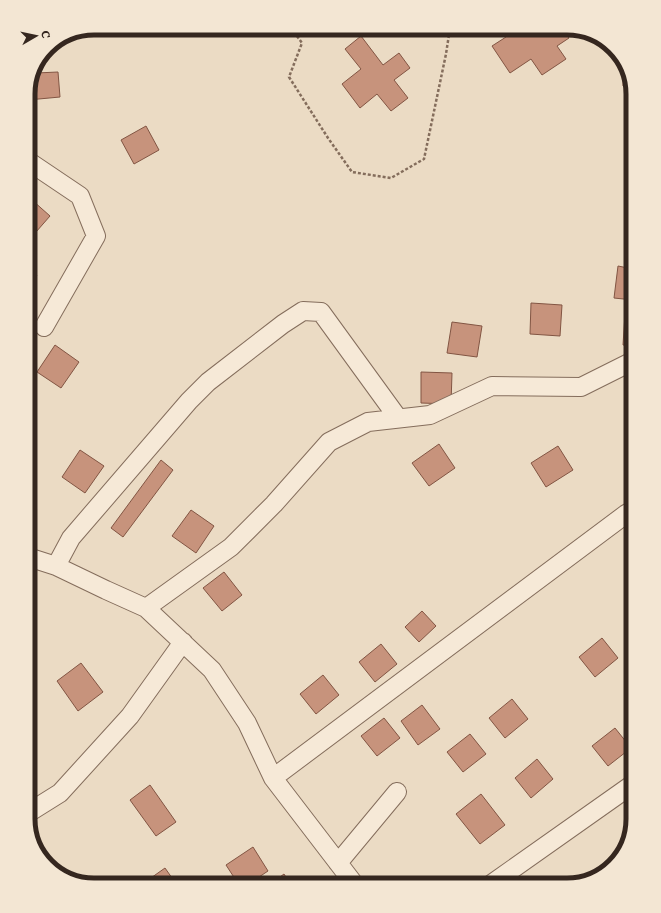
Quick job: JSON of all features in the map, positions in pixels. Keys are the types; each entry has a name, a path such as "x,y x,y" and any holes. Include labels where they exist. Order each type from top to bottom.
{"street":[{"path":"35,166 80,196 96,236 44,327"},
{"path":"56,566 71,538 189,401 208,382 283,324 303,311 321,312 398,418"},
{"path":"146,608 231,547 274,504 328,442 368,422 430,415 492,386 581,387 626,364"},
{"path":"273,778 626,514"},
{"path":"35,559 56,566 146,608 212,670 247,723 273,778 338,863 346,878"},
{"path":"35,809 60,793 130,716 183,642"},
{"path":"500,878 626,789"},
{"path":"338,863 397,792"}],"path":[{"path":"296,35 302,43 288,77 328,138 352,172 391,178 424,159 449,35"}],"building":[{"path":"504,35 567,35 569,38 557,46 566,59 542,75 531,59 510,73 492,46 506,37"},
{"path":"361,36 383,65 399,53 410,68 394,80 408,98 391,111 377,94 360,108 342,84 361,69 345,49"},
{"path":"58,72 60,97 35,99 35,90 39,73"},
{"path":"623,75 625,86 623,86"},
{"path":"146,126 159,150 134,164 121,140"},
{"path":"35,203 50,216 36,232 35,231"},
{"path":"618,266 626,268 626,299 614,298"},
{"path":"531,303 562,305 560,336 530,334"},
{"path":"625,314 626,314 626,345 623,345"},
{"path":"452,322 482,326 477,357 447,353"},
{"path":"55,345 79,362 61,388 37,372"},
{"path":"421,372 452,373 451,404 421,403"},
{"path":"439,444 455,468 429,486 412,463"},
{"path":"558,446 573,470 546,487 531,463"},
{"path":"80,450 104,466 85,493 62,477"},
{"path":"161,460 173,470 123,537 111,528"},
{"path":"191,510 214,526 196,553 172,536"},
{"path":"224,572 242,595 222,611 203,588"},
{"path":"422,611 436,626 419,642 405,627"},
{"path":"602,638 618,658 595,677 579,657"},
{"path":"381,644 397,664 375,682 359,662"},
{"path":"81,663 103,692 78,711 57,681"},
{"path":"323,675 339,695 316,714 300,694"},
{"path":"512,699 528,719 505,738 489,718"},
{"path":"422,705 440,729 418,745 401,721"},
{"path":"384,718 400,738 377,756 361,736"},
{"path":"615,728 626,742 626,752 608,766 592,746"},
{"path":"470,734 486,754 463,772 447,752"},
{"path":"537,759 553,779 531,798 515,778"},
{"path":"150,785 176,822 156,836 130,800"},
{"path":"481,794 505,825 480,844 456,814"},
{"path":"253,847 268,871 258,878 234,878 226,865"},
{"path":"165,868 172,878 151,878"},
{"path":"284,874 287,878 279,878"}]}
